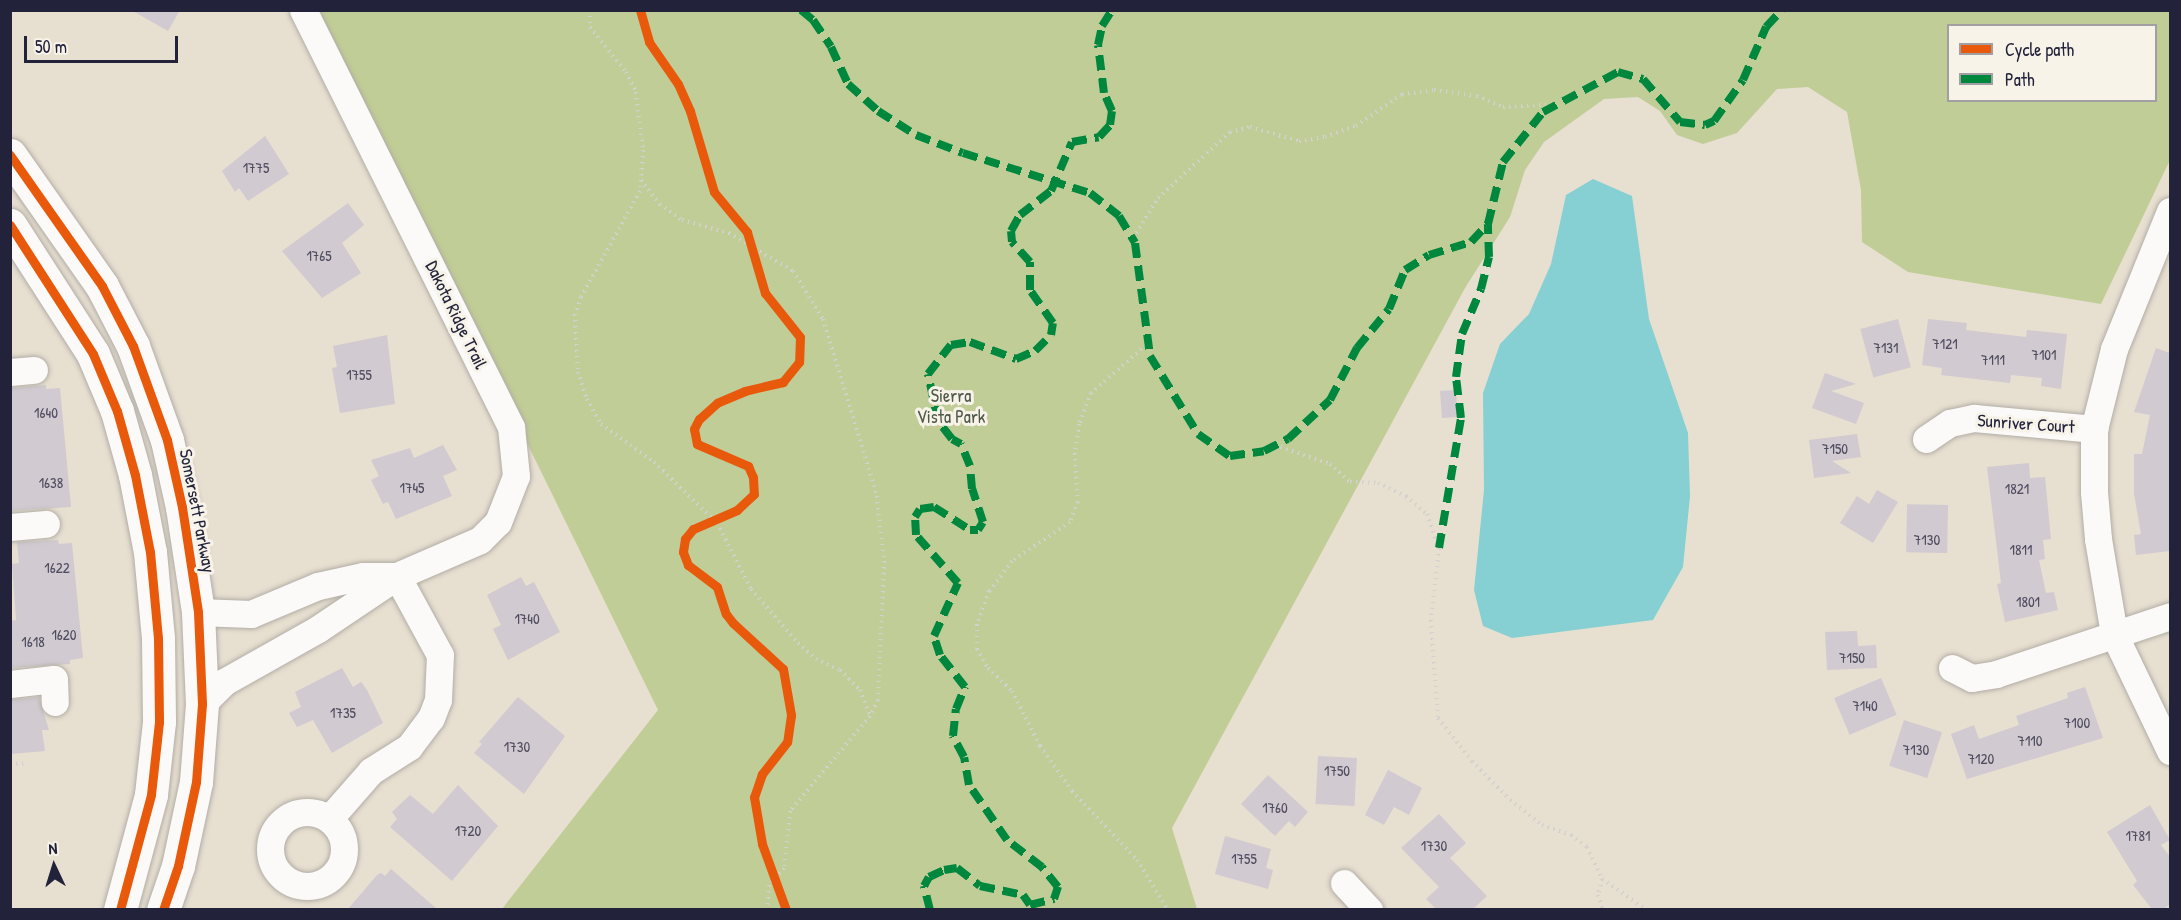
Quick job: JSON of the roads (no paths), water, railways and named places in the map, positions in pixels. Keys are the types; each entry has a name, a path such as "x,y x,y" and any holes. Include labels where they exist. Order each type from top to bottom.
{"main road":[{"name":"Somersett Parkway","path":"10,155 102,286 133,346 167,440 192,559 198,612 202,704 196,782 178,866 163,909"},
{"path":"10,225 87,345 117,411 135,475 150,552 158,638 159,722 151,795 120,909"}],"street":[{"name":"Dakota Ridge Trail","path":"202,704 224,682 318,629 397,576 480,540 498,522 516,477 516,450 511,427 303,10"},
{"path":"2170,211 2114,349 2094,429 2098,539 2114,634 2170,751"},
{"name":"Sunriver Court","path":"1926,439 1950,423 1974,418 2094,429"},
{"path":"10,527 46,524"},
{"name":"Dakota Ridge Trail","path":"198,612 251,614 318,586 363,576 397,576"},
{"path":"329,819 371,771 409,747 431,717 438,700 442,677 440,655 397,576"},
{"path":"1952,668 1972,678 1996,674 2170,616"},
{"path":"10,684 54,680 55,702"},
{"path":"1344,883 1369,909"}],"water":[{"path":"1593,179 1632,196 1649,319 1688,433 1690,496 1683,567 1653,620 1512,638 1483,626 1474,590 1484,490 1483,393 1500,344 1529,314 1551,264 1566,195"}],"park label":[{"name":"Sierra Vista Park","path":"951,407"}]}
